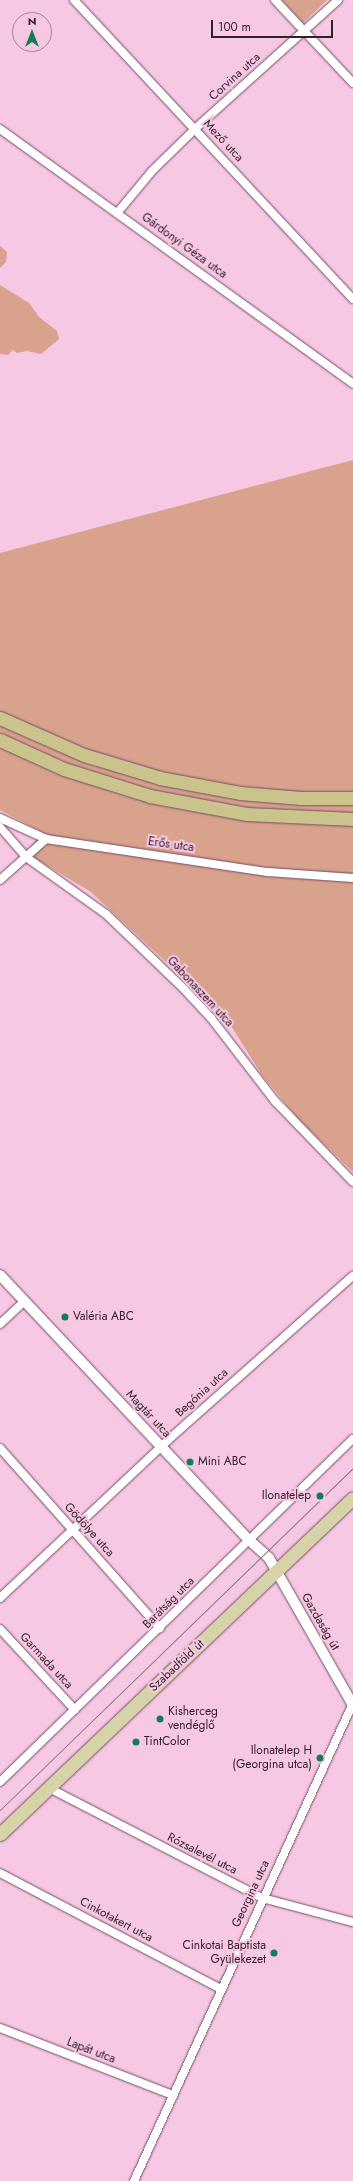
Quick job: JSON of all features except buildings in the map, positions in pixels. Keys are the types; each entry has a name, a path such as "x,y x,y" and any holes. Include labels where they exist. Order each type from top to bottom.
{"highway":[{"path":"0,718 84,755 160,778 240,793 301,798 353,798"},
{"path":"0,740 64,769 150,796 247,814 353,819"}],"main road":[{"name":"Szabadföld út","path":"0,1834 353,1498"}],"street":[{"name":"Mező utca","path":"74,0 196,128 353,299"},
{"path":"275,0 353,83"},
{"name":"Corvina utca","path":"118,212 152,171 196,128 338,0"},
{"name":"Gárdonyi Géza utca","path":"0,129 118,212 353,384"},
{"name":"Erős utca","path":"0,818 46,839 268,872 353,878"},
{"name":"Gabonaszem utca","path":"0,826 26,857 106,914 183,988 211,1018 275,1101 353,1182"},
{"path":"0,880 46,839"},
{"name":"Magtár utca","path":"0,1275 249,1540 269,1558 276,1571"},
{"name":"Begónia utca","path":"0,1598 162,1447 353,1276"},
{"path":"0,1324 25,1301"},
{"name":"Barátság utca","path":"0,1782 353,1439"},
{"name":"Gödölye utca","path":"0,1448 160,1628"},
{"name":"Gazdaság út","path":"276,1571 353,1704"},
{"name":"Garmada utca","path":"0,1629 75,1710"},
{"name":"Georgina utca","path":"134,2181 262,1898 353,1704"},
{"name":"Rózsalevél utca","path":"49,1788 262,1898 353,1922"},
{"name":"Cinkotakert utca","path":"0,1873 222,1989"},
{"name":"Lapát utca","path":"0,2028 172,2095"}],"shaded area":[{"path":"282,0 327,0 303,23"},
{"path":"0,246 7,252 6,262 0,268"},
{"path":"0,285 29,303 39,317 57,331 59,339 41,354 27,351 17,353 13,350 8,355 0,354"},
{"path":"353,460 353,1172 299,1120 262,1075 226,1018 91,892 26,853 42,832 0,810 0,553"}],"tram line":[{"path":"0,1810 353,1468"}],"place":[{"name":"Valéria ABC","path":"65,1317"},
{"name":"Mini ABC","path":"190,1462"},
{"name":"Ilonatelep","path":"320,1496"},
{"name":"Kisherceg vendéglő","path":"160,1719"},
{"name":"TintColor","path":"136,1742"},
{"name":"Ilonatelep H (Georgina utca)","path":"320,1758"},
{"name":"Cinkotai Baptista Gyülekezet","path":"274,1953"}]}
